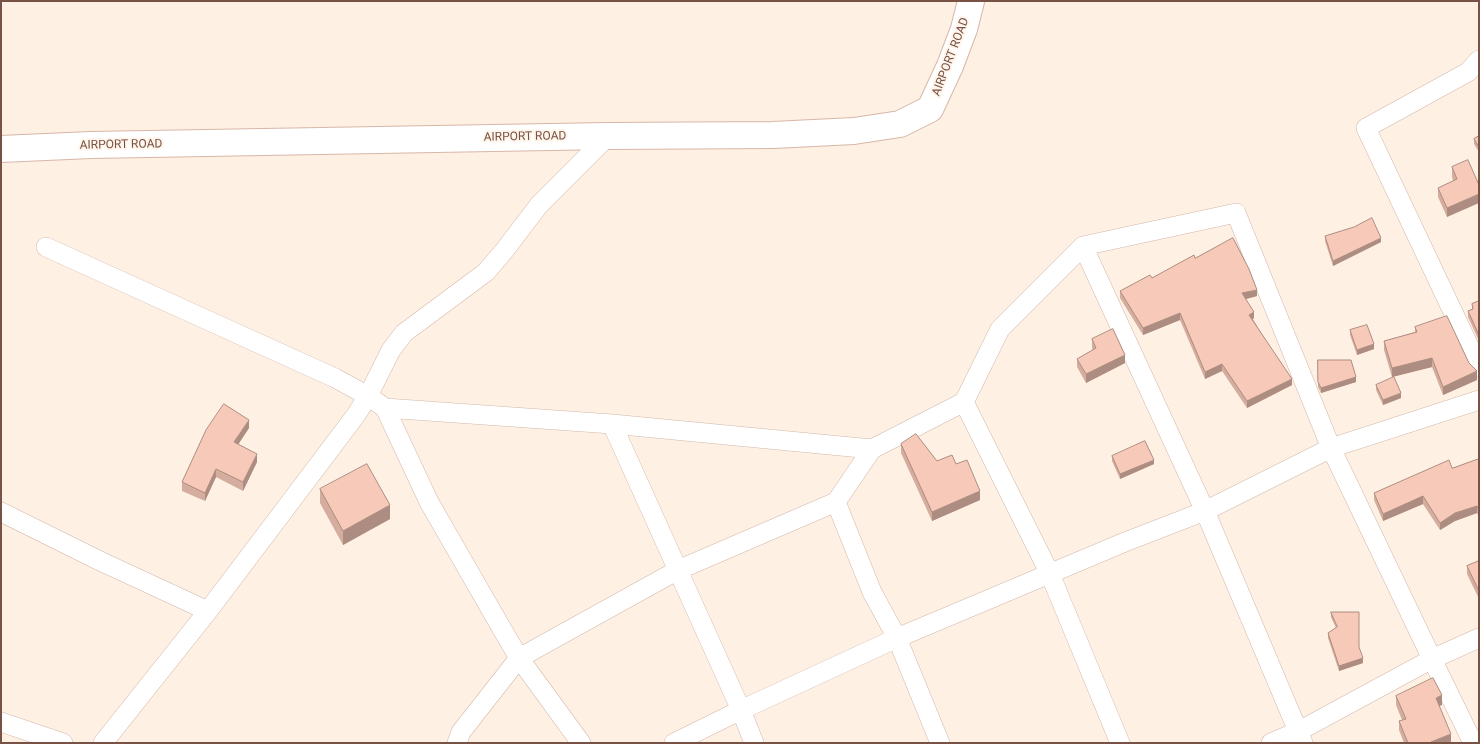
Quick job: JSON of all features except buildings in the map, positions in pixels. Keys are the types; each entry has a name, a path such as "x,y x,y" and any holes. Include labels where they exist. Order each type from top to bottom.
{"street":[{"name":"AIRPORT ROAD","path":"1,149 101,145 773,135 854,131 900,124 930,109 950,66 972,1"},
{"path":"1479,60 1468,72 1366,128 1479,366"},
{"path":"103,743 208,610 356,414 368,396 390,350 404,333 486,272 539,205 608,136"},
{"path":"457,743 461,732 519,658 678,570 836,502 872,449 964,402 1000,328 1083,246 1236,213 1331,448 1474,743"},
{"path":"1083,246 1206,511 1301,737"},
{"path":"46,247 335,378 368,396 385,408 429,502 519,658 581,743"},
{"path":"674,743 897,638 1125,542 1206,511 1331,448 1479,400"},
{"path":"964,402 1050,574 1120,743"},
{"path":"385,408 612,424 872,449"},
{"path":"612,424 741,710 754,743"},
{"path":"836,502 872,592 897,638 940,743"},
{"path":"1,512 100,561 208,610"},
{"path":"1271,743 1301,737 1432,659 1479,638"},
{"path":"1,722 62,743"}]}
